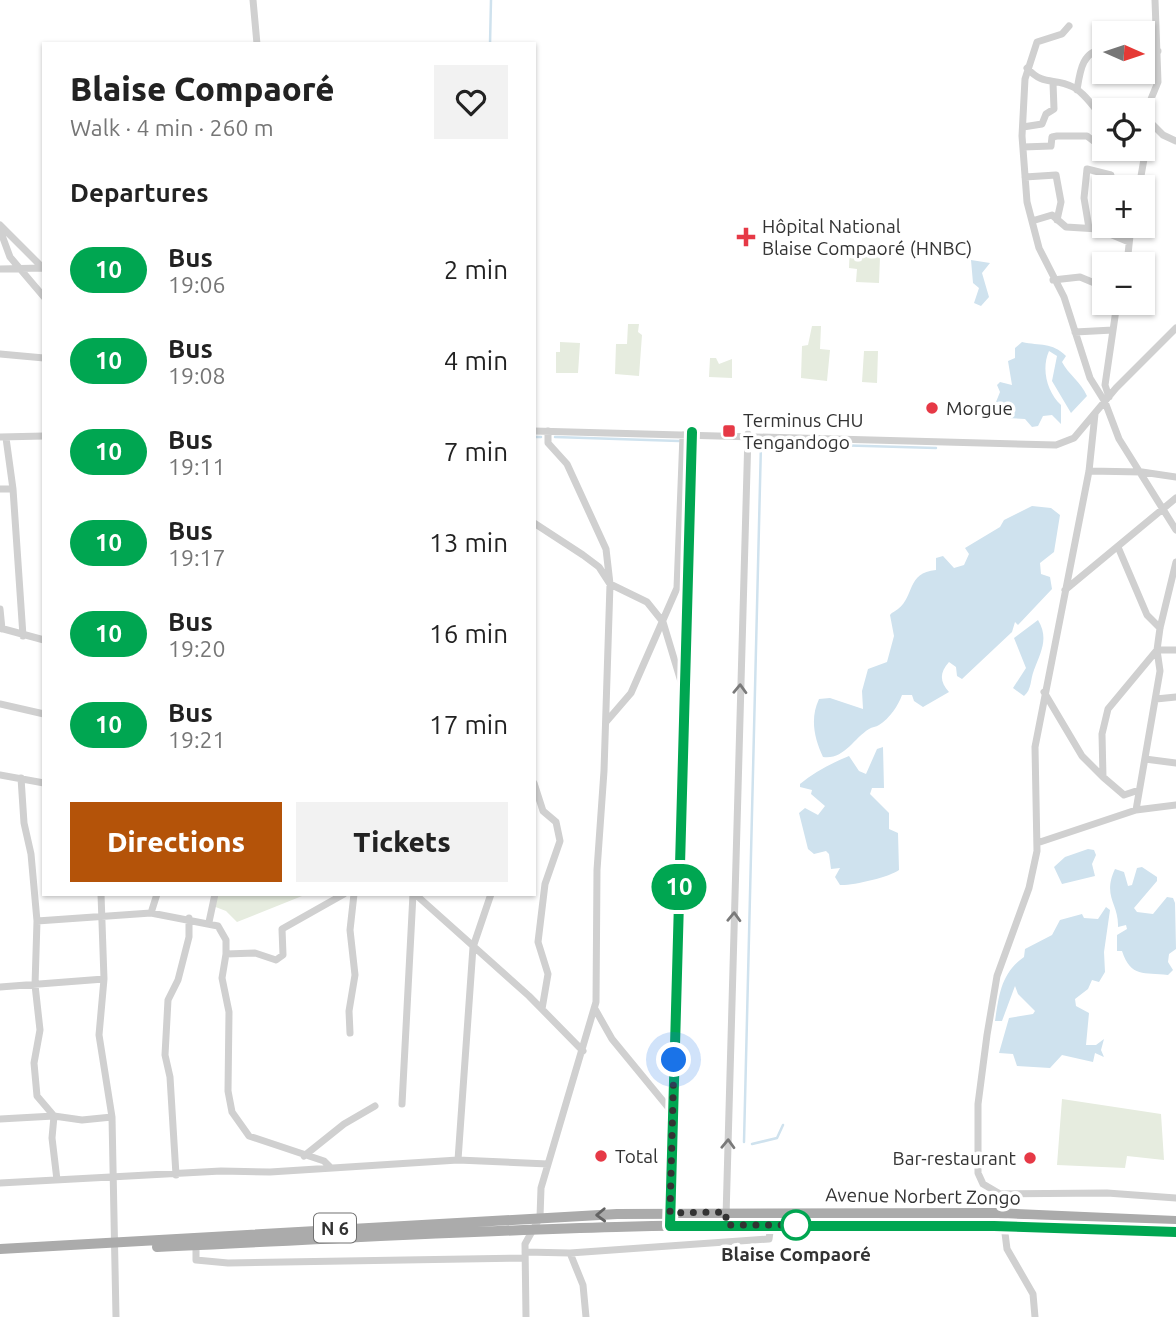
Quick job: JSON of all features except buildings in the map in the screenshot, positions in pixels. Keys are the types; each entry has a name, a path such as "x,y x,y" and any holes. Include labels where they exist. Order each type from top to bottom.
{"main road":[{"name":"Avenue Norbert Zongo","path":"670,1213 1003,1214 1176,1221"},
{"name":"N 6","path":"0,1255 540,1217 670,1213"},
{"name":"Avenue Norbert Zongo","path":"670,1226 1004,1226 1176,1232"},
{"name":"N 6","path":"0,1250 670,1226"}],"street":[{"path":"253,0 257,42"},
{"path":"1151,98 1158,82 1156,0"},
{"path":"1069,26 1062,34 1037,42 1027,68 1023,127 1026,177 1039,248 1064,298 1090,378 1107,400"},
{"path":"1077,90 1085,58 1092,51"},
{"path":"1027,68 1039,80 1070,85 1092,107"},
{"path":"1023,127 1042,124 1047,113 1054,109 1053,83"},
{"path":"1155,127 1176,142"},
{"path":"1023,147 1051,146 1052,137 1057,136 1087,136 1092,140"},
{"path":"1088,228 1084,198 1087,169 1111,175"},
{"path":"1026,177 1056,175 1061,202 1057,220"},
{"path":"1032,221 1049,215 1066,227 1088,228 1129,242"},
{"path":"0,225 42,268"},
{"path":"0,230 10,257 42,294"},
{"path":"1128,252 1130,238"},
{"path":"0,269 42,269"},
{"path":"1053,280 1080,277 1092,282"},
{"path":"1116,315 1105,385 1107,400 1119,439 1176,530"},
{"path":"536,431 748,435 1047,446 1074,438 1176,328"},
{"path":"1075,332 1113,330"},
{"path":"0,354 42,358"},
{"path":"1095,414 1089,471 1035,747 1037,843 1028,888 997,976 978,1104 978,1173 984,1184 1000,1194 1107,1193 1176,1198"},
{"path":"526,1317 525,1255 528,1237 535,1230 540,1217 541,1188 595,1009 597,870 606,722 610,584 606,549 567,464 548,443 548,431"},
{"path":"606,722 631,693 663,622 678,579 689,434"},
{"path":"670,1226 689,434"},
{"path":"726,1225 748,435"},
{"path":"23,636 13,489 3,437 42,436"},
{"path":"1089,471 1142,472 1176,477"},
{"path":"0,489 13,489"},
{"path":"1065,590 1176,498"},
{"path":"536,524 599,567 610,584 648,602 663,622 684,692"},
{"path":"1118,547 1147,615 1160,628"},
{"path":"1136,810 1160,671 1157,650 1160,628 1176,562"},
{"path":"0,609 1,629 42,640"},
{"path":"1157,650 1176,650"},
{"path":"1103,777 1102,734 1108,709 1157,650"},
{"path":"1044,692 1082,756 1124,794 1139,790"},
{"path":"1156,699 1176,697"},
{"path":"0,704 42,714"},
{"path":"1144,760 1176,763"},
{"path":"0,775 42,783"},
{"path":"21,778 37,921 34,985 40,1030 34,1063 37,1096 54,1116 52,1138 57,1180"},
{"path":"536,789 543,811 556,821 561,841 545,884 538,943 548,974 542,1009"},
{"path":"1037,843 1136,810 1176,805"},
{"path":"101,896 104,979 99,1035 112,1117 116,1317"},
{"path":"150,913 156,896"},
{"path":"209,922 215,896"},
{"path":"226,954 255,953 281,959 282,929 340,896"},
{"path":"350,1033 355,975 350,930 354,896"},
{"path":"402,1104 414,896"},
{"path":"416,896 542,1009 583,1051"},
{"path":"458,1160 473,947 490,896"},
{"path":"37,921 150,913 209,922 223,931 226,954 222,978 229,1012 228,1091 232,1112 249,1136 324,1161 331,1168"},
{"path":"176,1175 171,1088 165,1055 168,1000 178,980 189,937 188,918"},
{"path":"0,987 104,979"},
{"path":"595,1009 624,1056 672,1113"},
{"path":"304,1156 344,1124 375,1107"},
{"path":"0,1119 54,1116 82,1120 112,1117"},
{"path":"0,1183 458,1160 548,1164"},
{"path":"1000,1194 1007,1249 1033,1294 1035,1317"},
{"path":"196,1245 196,1260 229,1263 525,1255 769,1240 771,1225"},
{"path":"570,1253 583,1285 586,1317"}],"shaded area":[{"path":"850,244 868,244 868,257 880,257 879,283 856,282 857,269 849,268"},
{"path":"628,324 639,324 638,332 642,335 639,376 615,374 616,344 627,344"},
{"path":"812,326 821,326 820,349 830,350 827,381 801,378 802,346 808,345"},
{"path":"560,342 580,343 578,373 556,373 556,352 560,352"},
{"path":"864,351 878,351 877,383 862,382"},
{"path":"710,358 716,358 719,364 732,359 732,378 709,377"},
{"path":"216,896 302,896 237,922 226,911 213,906"},
{"path":"1062,1099 1161,1114 1164,1160 1127,1156 1125,1168 1057,1165"}],"water":[{"path":"971,260 990,263 982,273 989,297 981,306 974,303 979,288 973,283"},
{"path":"1022,342 1051,346 1066,356 1062,362 1087,396 1071,413 1052,381 1057,356 1049,351 1047,380 1052,394 1061,405 1061,424 1052,415 1043,416 1038,426 1032,427 1025,419 1007,418 996,402 1000,392 997,385 1000,382 1012,385 1008,361 1015,358 1015,348"},
{"path":"1032,506 1051,508 1060,515 1054,552 1040,563 1041,574 1050,577 1052,589 1018,625 1015,622 1012,632 962,679 957,676 956,667 949,662 942,677 949,692 923,707 914,701 912,695 902,695 893,712 878,726 863,733 843,752 823,757 814,728 819,699 830,698 863,709 862,691 868,669 887,662 894,636 890,615 903,604 915,580 926,572 936,570 936,558 943,556 954,568 964,565 969,554 965,548 1000,527 1004,520"},
{"path":"1038,620 1043,633 1043,645 1030,687 1024,696 1013,688 1026,668 1014,638"},
{"path":"883,747 884,788 872,788 870,794 889,813 889,829 898,833 899,870 870,880 840,885 835,877 840,868 831,869 829,854 826,851 814,854 808,849 799,813 805,808 818,815 825,806 811,794 812,790 800,787 800,784 823,768 849,756 859,771 866,774 877,749"},
{"path":"1088,849 1094,850 1096,855 1092,864 1095,876 1062,884 1054,867 1065,857"},
{"path":"1142,867 1157,877 1157,881 1134,908 1137,912 1153,914 1167,897 1173,898 1175,903 1176,949 1169,954 1168,962 1173,970 1168,975 1134,970 1122,951 1117,951 1117,935 1127,929 1126,925 1118,927 1110,893 1111,879 1115,869 1124,872 1128,886 1132,885 1137,868"},
{"path":"1106,907 1110,910 1104,952 1105,972 1099,982 1092,980 1088,989 1075,999 1076,1006 1089,1013 1086,1045 1096,1045 1104,1039 1101,1050 1104,1057 1095,1053 1093,1062 1062,1055 1050,1068 1017,1066 1013,1054 999,1053 1009,1018 1033,1014 1035,1011 1018,994 1015,986 1002,1021 995,1021 1006,977 1024,957 1025,949 1052,935 1060,920 1082,914 1084,918 1098,919"}],"waterway":[{"path":"490,42 491,0"},
{"path":"536,437 541,437"},
{"path":"555,437 679,441"},
{"path":"744,1142 761,443 936,448"},
{"path":"752,1144 777,1138 783,1125"}],"bus line":[{"name":"10","path":"692,432 670,1226 994,1226 1176,1232"}],"place":[{"name":"Hôpital National Blaise Compaoré (HNBC)","path":"746,237"},
{"name":"Morgue","path":"932,408"},
{"name":"Terminus CHU Tengandogo","path":"729,431"},
{"name":"Total","path":"601,1156"},
{"name":"Bar-restaurant","path":"1030,1158"},
{"name":"Blaise Compaoré","path":"796,1225"}],"route":[{"path":"674,1060 670,1213 726,1212 726,1225 799,1225 796,1225"}]}
